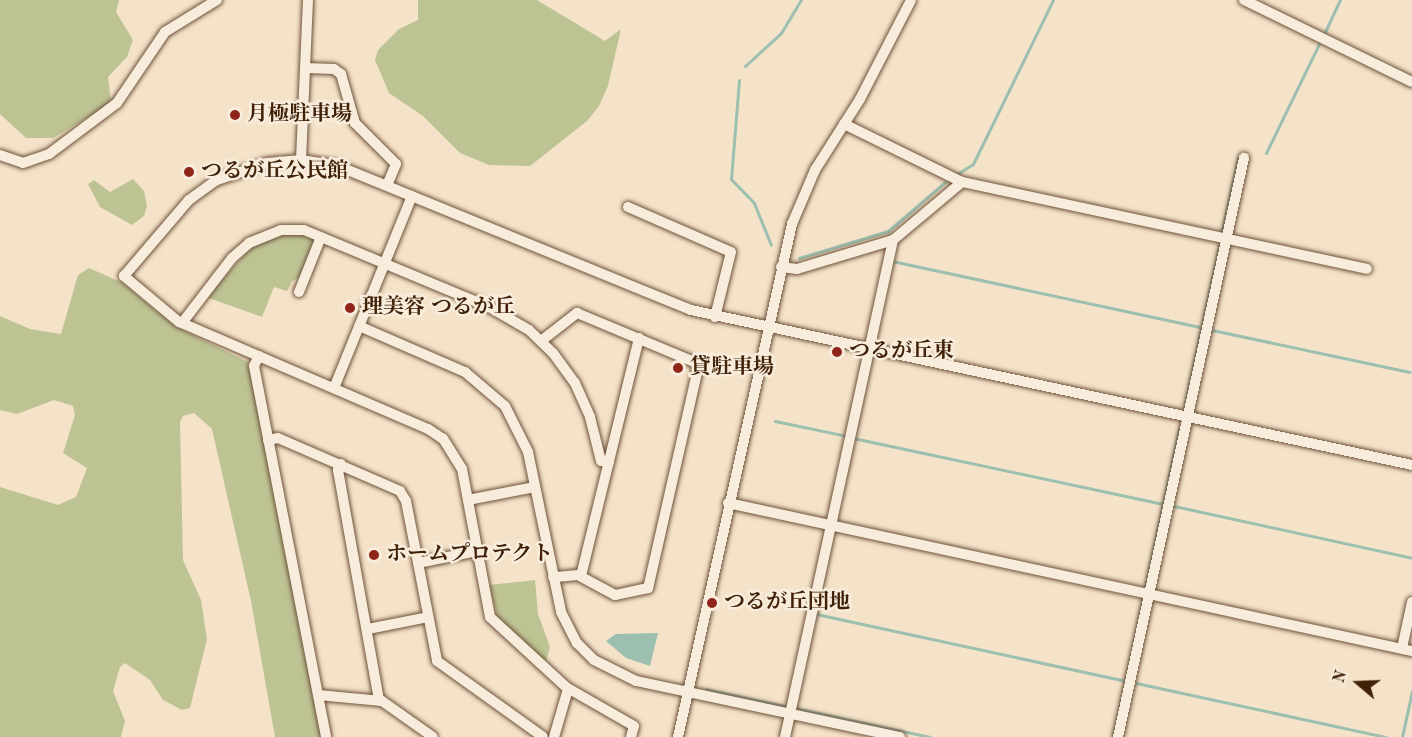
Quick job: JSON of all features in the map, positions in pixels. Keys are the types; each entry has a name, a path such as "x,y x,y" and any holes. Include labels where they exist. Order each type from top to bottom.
{"street":[{"path":"0,155 23,163 49,154 117,103 165,32 217,0"},
{"path":"302,160 308,0"},
{"path":"678,737 781,267 807,188 911,0"},
{"path":"1244,0 1412,82"},
{"path":"305,68 334,69 341,74 355,123 396,164 387,185"},
{"path":"844,124 962,182 1367,269"},
{"path":"1118,737 1244,158"},
{"path":"631,737 634,726 568,689 490,617 459,461 443,439 334,388 182,323 124,276 176,212 202,189 250,167 302,160 338,166 668,303 715,317 1412,465"},
{"path":"781,267 797,269 893,240 962,182"},
{"path":"334,388 412,196"},
{"path":"628,207 731,252 715,317"},
{"path":"182,323 232,258 249,243 281,230 304,230 489,307 541,341 575,383 590,417 601,461 609,462"},
{"path":"299,292 321,237"},
{"path":"785,737 893,240"},
{"path":"541,341 578,313 699,364 648,588 615,595 580,576 553,577"},
{"path":"359,326 453,366 487,387 519,428 535,487 553,577 565,623 594,660 624,677 688,692 791,710 900,737"},
{"path":"580,576 639,338"},
{"path":"259,356 254,366 326,737"},
{"path":"268,440 278,438 400,491 406,501 437,661 543,737"},
{"path":"341,464 338,470 379,700"},
{"path":"468,500 535,487"},
{"path":"728,503 1407,649 1412,602"},
{"path":"418,563 477,551"},
{"path":"368,629 428,617"},
{"path":"554,737 568,689"},
{"path":"318,695 379,700 433,737"},
{"path":"411,737 419,727"}],"green space":[{"path":"0,0 119,0 116,12 133,40 127,57 108,77 111,101 108,105 53,138 26,138 0,114"},
{"path":"418,0 537,0 605,41 621,29 608,86 599,106 587,121 530,166 489,165 460,153 423,116 389,93 375,60 378,50 399,29 418,20"},
{"path":"133,179 144,191 147,206 144,216 132,225 100,207 88,184 94,180 110,192"},
{"path":"282,235 303,235 316,240 301,276 292,281 287,291 274,287 262,317 206,297 252,247"},
{"path":"89,268 121,282 176,327 248,362 321,737 275,737 251,601 212,429 194,413 183,416 180,422 183,560 201,600 207,639 190,708 182,710 163,700 150,680 125,663 120,667 113,691 125,721 121,737 0,737 0,487 58,505 76,497 87,468 63,453 75,415 73,406 54,400 17,414 0,410 0,316 30,329 61,334 78,275"},
{"path":"535,580 538,614 550,647 546,662 498,618 489,585"}],"shaded area":[{"path":"658,633 650,666 626,658 606,641 616,634"}],"waterway":[{"path":"745,66 781,33 801,0"},
{"path":"957,174 973,164 1053,0"},
{"path":"1324,34 1340,0"},
{"path":"1266,153 1320,42"},
{"path":"739,80 731,179 754,203 771,245"},
{"path":"1222,230 1238,157"},
{"path":"799,258 888,231 945,182"},
{"path":"1185,403 1219,246"},
{"path":"892,261 1201,327"},
{"path":"1212,330 1410,372"},
{"path":"775,421 847,436"},
{"path":"1145,587 1179,429"},
{"path":"853,438 1163,504"},
{"path":"1174,506 1412,558"},
{"path":"1113,737 1143,598"},
{"path":"816,614 1125,681"},
{"path":"1136,683 1386,737"},
{"path":"706,689 789,707"},
{"path":"1402,737 1412,691"},
{"path":"795,708 930,737"}],"place":[{"name":"月極駐車場","path":"235,115"},
{"name":"つるが丘公民館","path":"189,172"},
{"name":"理美容 つるが丘","path":"350,308"},
{"name":"つるが丘東","path":"837,352"},
{"name":"貸駐車場","path":"678,368"},
{"name":"ホームプロテクト","path":"374,555"},
{"name":"つるが丘団地","path":"712,603"}]}
